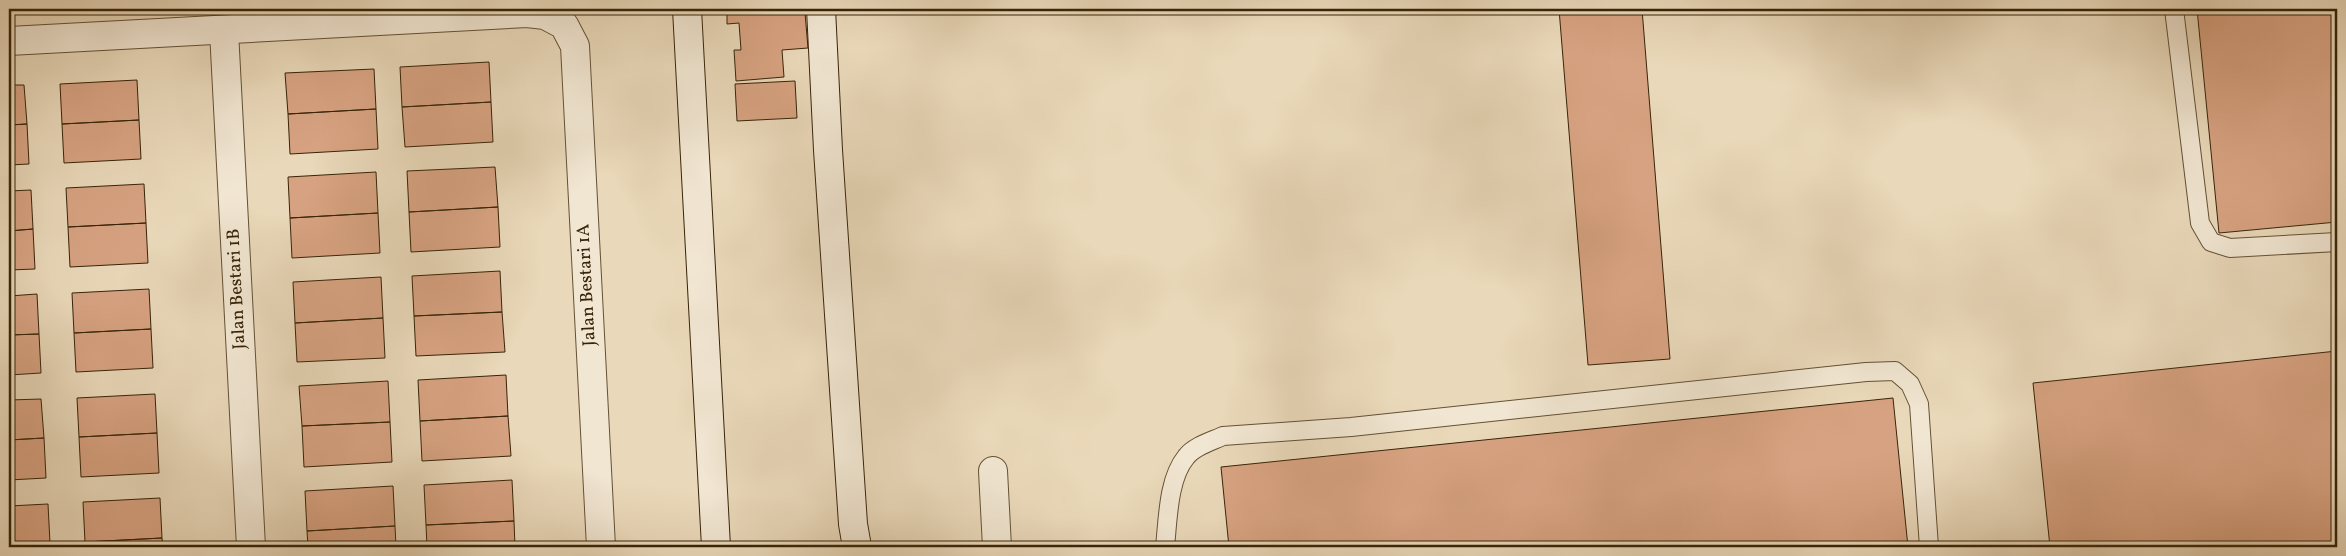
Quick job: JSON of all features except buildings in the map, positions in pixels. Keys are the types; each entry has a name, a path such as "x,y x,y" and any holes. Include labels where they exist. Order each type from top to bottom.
{"street":[{"path":"686,9 716,547"},
{"path":"821,9 828,150 853,524 857,547"},
{"name":"Jalan Bestari 1A","path":"224,31 527,13 544,15 564,24 575,46 601,547"},
{"path":"9,42 224,31"},
{"name":"Jalan Bestari 1B","path":"224,31 251,547"},
{"path":"994,471 997,547"}],"lane":[{"path":"2174,9 2200,223 2211,242 2230,248 2337,242"},
{"path":"1165,547 1175,477 1186,456 1204,444 1224,436 1351,427 1856,373 1895,371 1910,384 1919,404 1929,547"}]}
